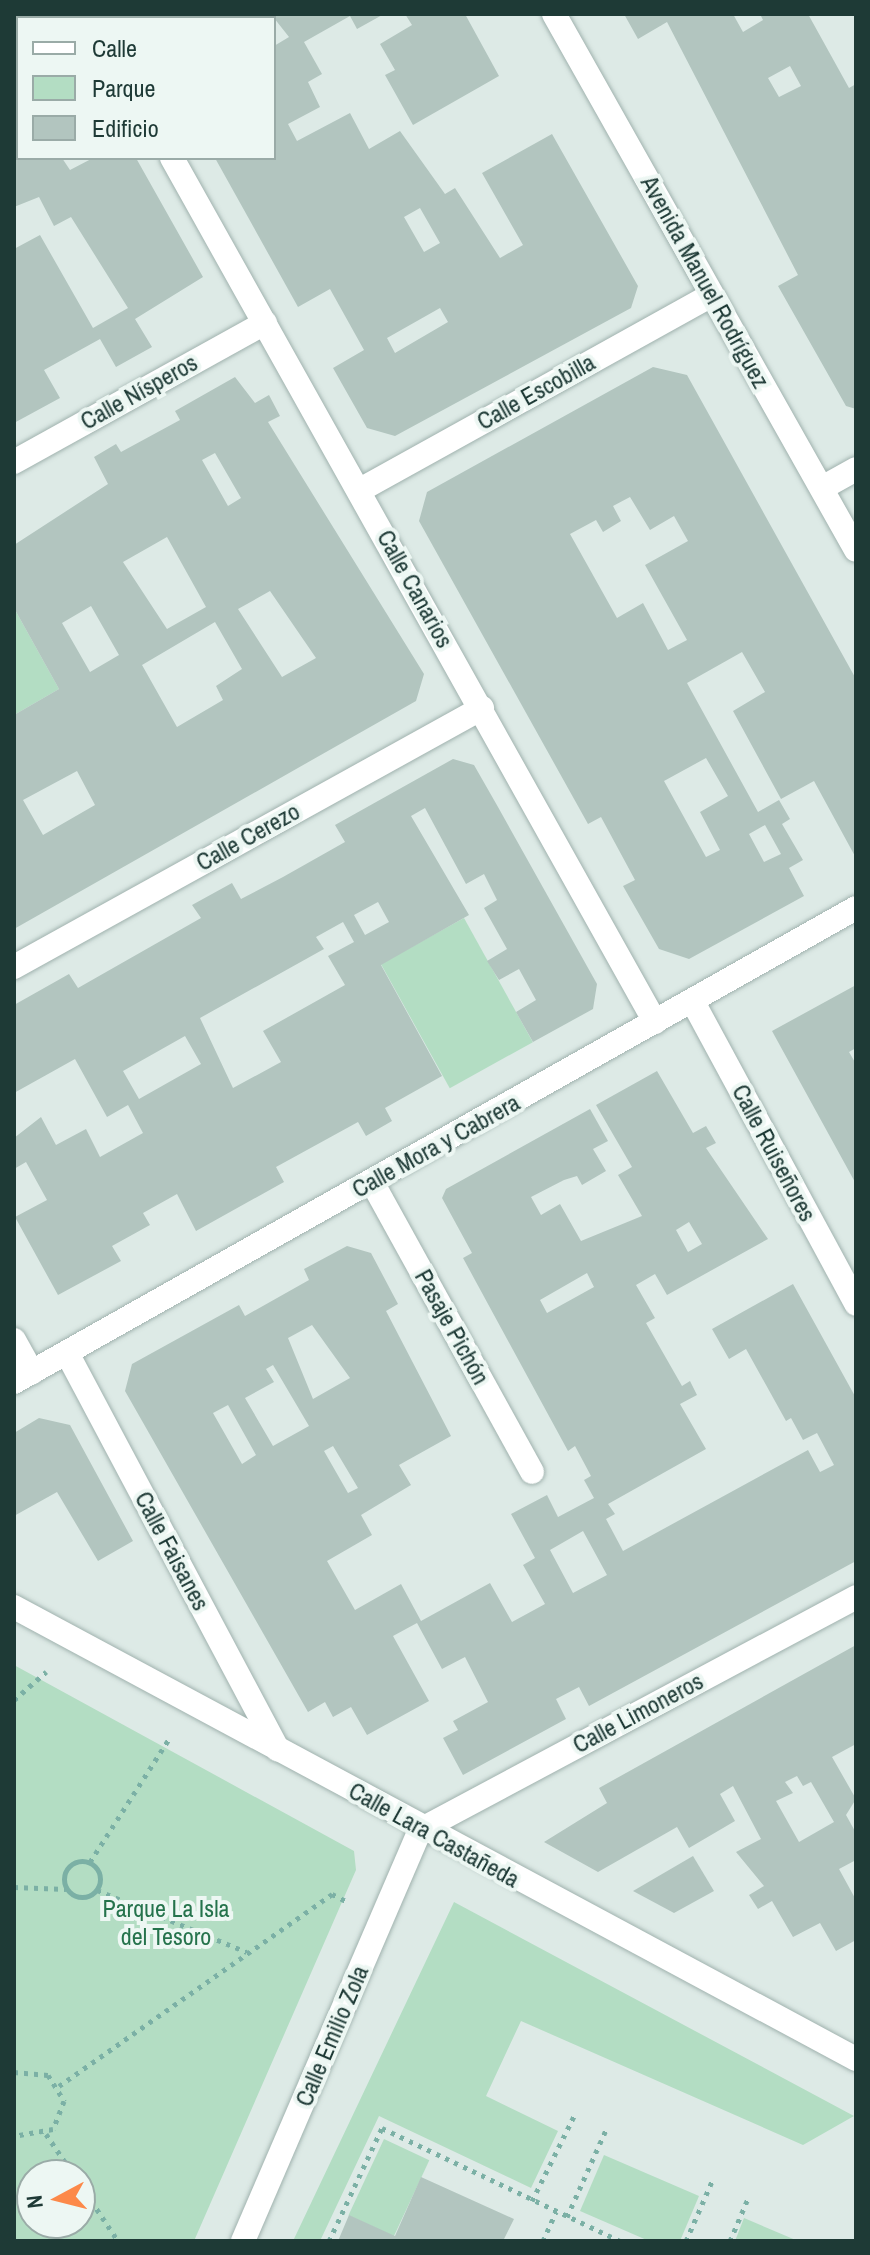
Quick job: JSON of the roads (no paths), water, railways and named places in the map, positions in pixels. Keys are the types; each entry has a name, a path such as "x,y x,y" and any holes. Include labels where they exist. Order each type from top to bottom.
{"street":[{"name":"Avenida Manuel Rodríguez","path":"554,14 856,550"},
{"name":"Calle Canarios","path":"173,160 655,1022"},
{"name":"Calle Escobilla","path":"360,490 712,295"},
{"name":"Calle Nísperos","path":"14,462 265,323"},
{"path":"822,488 856,469"},
{"name":"Calle Cerezo","path":"14,967 482,708"},
{"name":"Calle Mora y Cabrera","path":"23,1377 856,908"},
{"name":"Calle Ruiseñores","path":"693,1002 855,1298"},
{"name":"Pasaje Pichón","path":"372,1182 532,1472"},
{"path":"14,1340 23,1377"},
{"name":"Calle Faisanes","path":"67,1353 278,1749"},
{"name":"Calle Limoneros","path":"420,1830 856,1597"},
{"name":"Calle Lara Castañeda","path":"14,1607 278,1749 420,1830 856,2059"},
{"name":"Calle Emilio Zola","path":"243,2241 420,1830"}],"park label":[{"name":"Parque La Isla del Tesoro","path":"166,1923"}]}
